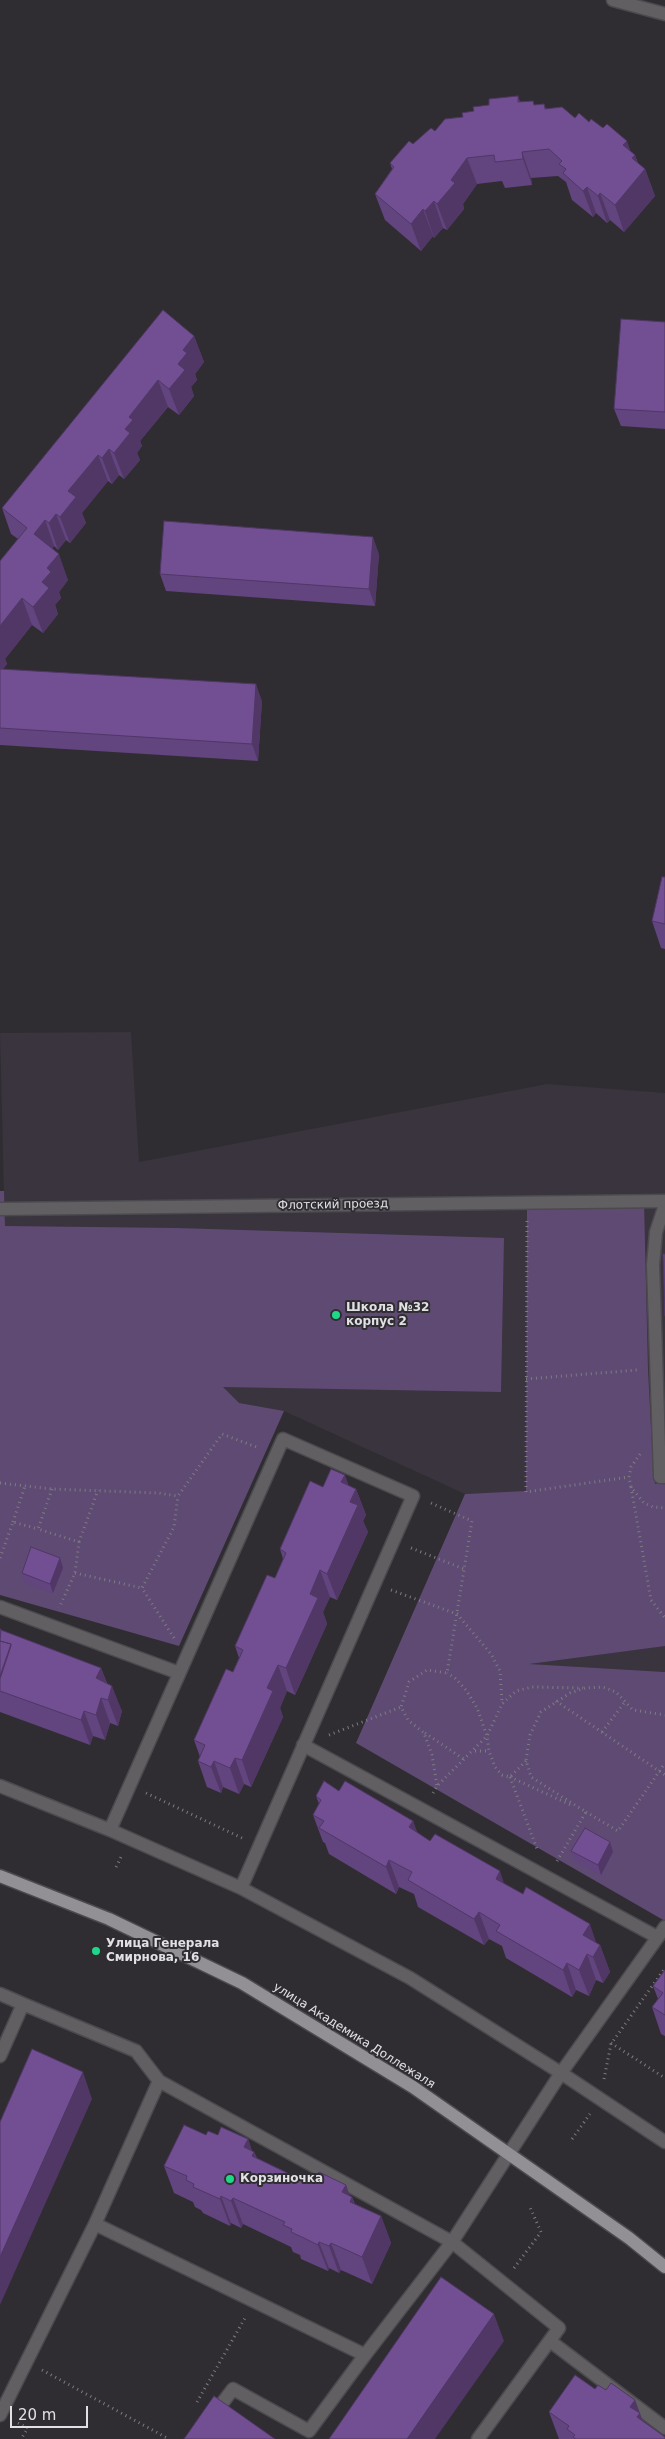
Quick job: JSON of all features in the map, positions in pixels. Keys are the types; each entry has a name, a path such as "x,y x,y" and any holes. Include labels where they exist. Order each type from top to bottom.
{"main road":[{"name":"улица Академика Доллежаля","path":"0,1876 109,1919 242,1983 413,2087 629,2238 665,2267"}],"lane":[{"path":"613,0 665,14"},
{"name":"Флотский проезд","path":"0,1210 665,1201"},
{"path":"665,1205 656,1232 653,1266 659,1470 660,1477 665,1477"},
{"path":"110,1830 283,1438 413,1496 241,1888"},
{"path":"0,1607 51,1624 179,1673"},
{"path":"196,2439 233,2389 309,2432 365,2355 452,2242 561,2073 661,1932 547,1878 424,1809 303,1745"},
{"path":"0,1786 110,1830 241,1888 410,1978 561,2073 665,2142"},
{"path":"0,1994 136,2051 159,2081 452,2242 559,2328 478,2439"},
{"path":"0,2056 23,2004"},
{"path":"0,2415 95,2224 159,2081"},
{"path":"95,2224 365,2355"},
{"path":"550,2341 665,2428"}],"path":[{"path":"527,1203 526,1492 629,1477 651,1600 665,1618"},
{"path":"526,1379 638,1370"},
{"path":"142,1588 174,1527 178,1496 222,1434 276,1454"},
{"path":"0,1483 52,1489 158,1493 178,1496"},
{"path":"0,1558 26,1486"},
{"path":"631,1487 644,1503 653,1507 665,1508"},
{"path":"38,1529 52,1489"},
{"path":"51,1624 75,1573 79,1542 98,1490"},
{"path":"413,1496 472,1521 447,1673"},
{"path":"13,1522 79,1542"},
{"path":"393,1540 464,1569"},
{"path":"75,1573 142,1588 186,1658"},
{"path":"374,1584 457,1614 496,1662 500,1671 502,1704"},
{"path":"465,1760 408,1720 401,1706 410,1682 427,1670 447,1673 456,1678 466,1690 477,1708 487,1736 488,1751 495,1767 502,1775 586,1812"},
{"path":"424,1809 437,1786 475,1751 487,1736 502,1704 516,1691 532,1687 602,1687 616,1692 633,1710 665,1715"},
{"path":"585,1688 556,1701 541,1712 530,1735 526,1760 532,1777 618,1831 665,1763"},
{"path":"556,1701 665,1775"},
{"path":"602,1732 624,1702"},
{"path":"303,1745 401,1706"},
{"path":"424,1733 432,1755 437,1786"},
{"path":"475,1751 488,1751"},
{"path":"510,1777 526,1760"},
{"path":"510,1777 547,1878"},
{"path":"129,1786 259,1846"},
{"path":"547,1878 586,1812"},
{"path":"572,2139 600,2099 611,2044 665,1968"},
{"path":"591,2032 665,2078"},
{"path":"503,2282 541,2232 530,2205"},
{"path":"195,2404 254,2301"},
{"path":"26,2362 169,2439"}],"shaded area":[{"name":"Школа №32 корпус 2","path":"131,1032 139,1162 547,1084 665,1093 665,1672 525,1664 526,1492 465,1494 284,1411 11,1478 0,1033"},
{"path":"0,1191 4,1191 5,1226 177,1228 504,1238 501,1392 223,1387 239,1403 284,1411 179,1646 0,1595"},
{"path":"644,1201 648,1370 652,1446 655,1484 665,1483 665,1646 529,1664 665,1672 665,1921 356,1743 465,1494 526,1491 527,1203"}],"building":[{"path":"518,96 518,102 533,101 534,105 544,104 545,109 562,107 575,118 579,113 589,122 591,119 603,128 607,124 627,141 623,145 635,155 632,158 645,169 615,205 600,193 598,196 587,187 583,191 563,173 566,169 559,164 562,161 549,149 522,152 523,159 495,162 494,155 467,158 451,180 455,183 437,204 434,201 425,211 423,209 411,224 375,194 394,167 390,163 409,141 413,144 431,128 435,131 445,119 463,117 462,113 474,111 473,107 489,105 489,99"},
{"path":"163,310 194,336 183,350 187,353 178,364 185,370 169,389 158,380 129,417 133,420 125,429 130,433 114,453 109,449 102,458 98,455 68,491 76,497 60,517 56,514 49,523 45,520 34,534 59,554 47,568 51,572 42,582 49,588 33,607 22,598 0,626 0,561 27,528 2,508"},
{"path":"621,319 665,322 665,412 614,409"},
{"path":"164,521 373,537 369,589 160,574"},
{"path":"0,669 256,684 252,744 0,728"},
{"path":"662,877 665,877 665,924 652,921"},
{"path":"663,1254 665,1254 665,1316"},
{"path":"331,1469 345,1475 341,1482 356,1489 350,1502 358,1505 327,1574 320,1570 310,1594 318,1598 286,1668 278,1665 267,1688 273,1691 242,1760 235,1758 230,1768 214,1761 211,1767 198,1761 205,1745 194,1740 226,1669 233,1672 243,1650 235,1646 267,1575 275,1578 286,1553 280,1549 310,1481 323,1487"},
{"path":"31,1547 60,1558 50,1584 22,1573"},
{"path":"1,1630 101,1668 96,1678 112,1686 108,1700 101,1698 96,1715 84,1711 81,1720 0,1691 0,1679 11,1646 11,1644 0,1641"},
{"path":"0,1641 11,1644 0,1676"},
{"path":"324,1781 339,1791 345,1781 413,1821 409,1827 430,1841 435,1834 500,1871 496,1879 523,1894 526,1887 590,1924 583,1935 600,1945 593,1957 587,1954 579,1970 567,1963 563,1970 496,1931 500,1925 479,1912 474,1919 408,1880 412,1872 389,1860 386,1867 319,1828 324,1821 313,1815 321,1800 316,1796"},
{"path":"585,1828 610,1842 598,1865 571,1851"},
{"path":"665,1970 665,2015 652,2007 663,1993 653,1986"},
{"path":"32,2049 83,2072 0,2257 0,2122"},
{"path":"184,2125 206,2135 208,2131 218,2135 221,2127 248,2139 244,2147 254,2152 252,2156 304,2181 306,2176 315,2180 319,2172 346,2185 342,2192 352,2197 350,2202 381,2216 362,2257 331,2243 329,2246 319,2242 318,2245 291,2232 292,2229 283,2225 285,2222 233,2198 231,2201 221,2196 220,2199 193,2187 194,2184 186,2180 187,2176 164,2166"},
{"path":"441,2277 494,2314 407,2439 329,2439"},
{"path":"575,2375 595,2389 598,2385 606,2390 611,2383 635,2400 630,2407 640,2413 637,2417 665,2437 665,2439 576,2439 573,2437 575,2435 567,2429 569,2426 549,2412"},
{"path":"214,2396 275,2439 184,2439"}],"place":[{"name":"Школа №32 корпус 2","path":"336,1315"},
{"name":"Улица Генерала Смирнова, 16","path":"96,1951"},
{"name":"Корзиночка","path":"230,2179"}]}
